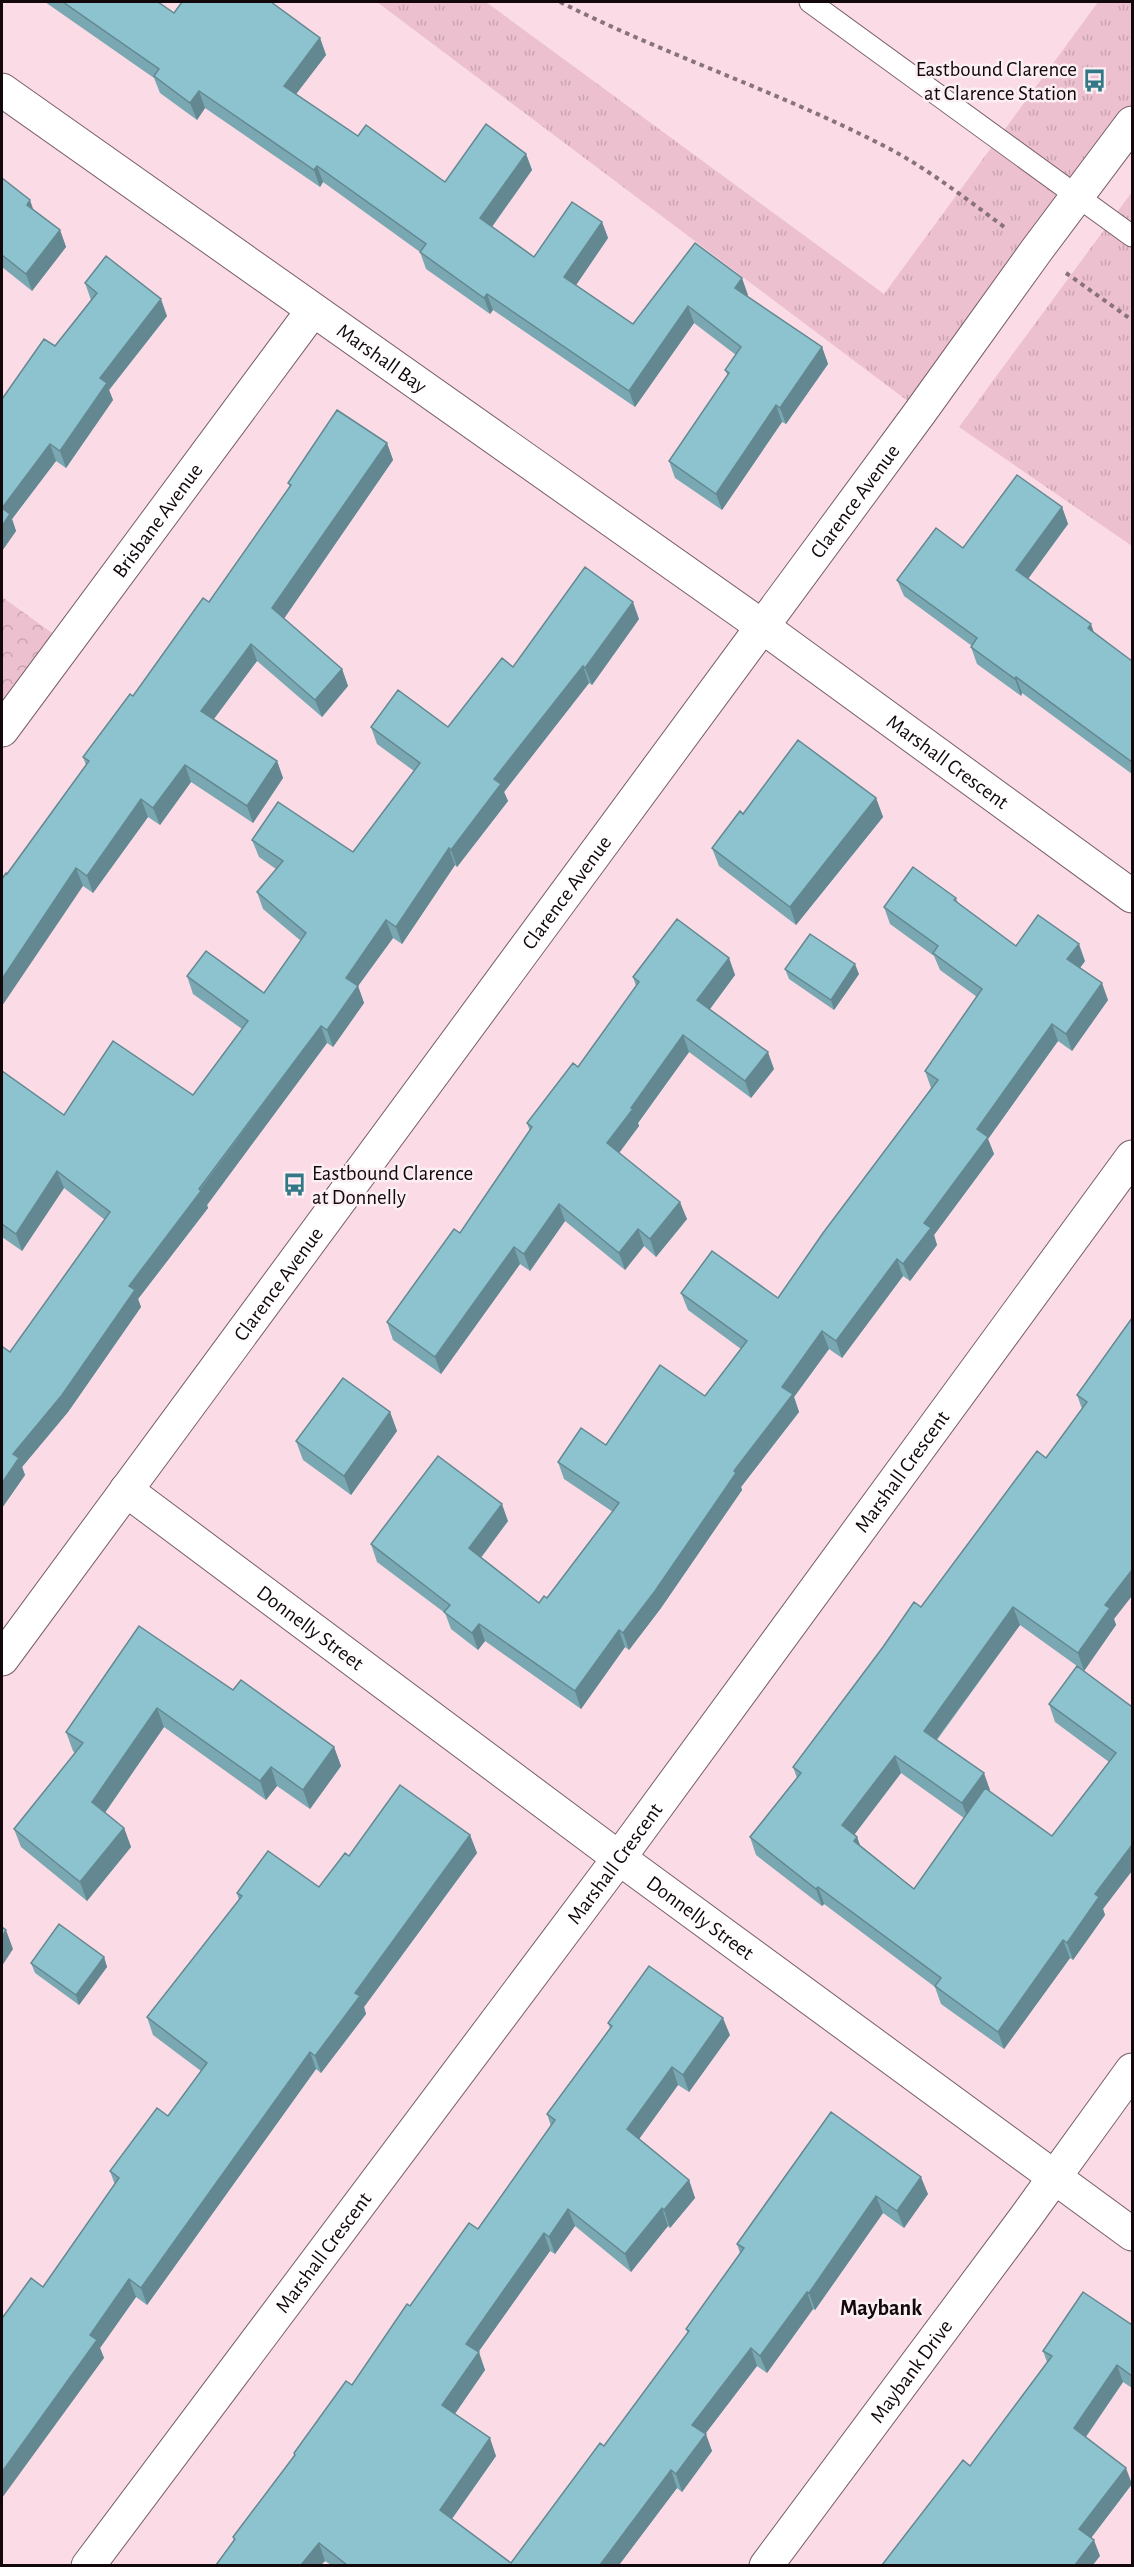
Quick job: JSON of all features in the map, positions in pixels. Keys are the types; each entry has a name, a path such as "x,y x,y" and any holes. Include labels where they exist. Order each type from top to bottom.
{"street":[{"name":"Marshall Bay","path":"2,90 763,627"},
{"name":"Clarence Avenue","path":"2,1659 1132,123"},
{"name":"Brisbane Avenue","path":"2,730 313,310"},
{"name":"Marshall Crescent","path":"763,627 1132,896"},
{"name":"Marshall Crescent","path":"88,2565 619,1858 1132,1157"},
{"name":"Donnelly Street","path":"126,1490 619,1858 1132,2234"},
{"name":"Maybank Drive","path":"766,2565 1056,2177 1132,2070"}],"lane":[{"path":"810,2 1132,236"}],"path":[{"path":"560,2 843,126 891,150 936,177 1132,320"}],"green space":[{"path":"377,2 486,2 884,294 1098,2 1132,2 1132,123 921,411"},
{"path":"1132,192 1132,546 959,427"},
{"path":"2,597 66,643 2,730"}],"building":[{"path":"63,2 158,2 174,13 182,2 271,2 320,38 284,86 358,136 366,125 445,182 486,124 526,154 480,218 534,257 572,202 602,222 564,277 633,324 695,243 742,278 735,288 822,347 780,408 776,405 716,494 669,461 729,373 725,370 741,347 688,306 629,391 487,294 484,298 420,252 426,244 317,166 314,170 199,91 190,103 154,76 159,69"},
{"path":"2,178 30,200 27,205 60,230 26,274 2,255"},
{"path":"106,256 161,299 100,378 107,383 60,451 50,444 2,508 2,399 44,339 55,346 97,293 85,283"},
{"path":"337,410 387,443 272,608 342,669 315,700 251,644 201,711 277,761 247,806 185,765 153,808 141,799 87,876 76,868 2,979 2,879 89,761 83,757 130,694 133,696 203,598 209,602 291,485 288,483"},
{"path":"1017,475 1062,507 1016,570 1091,624 1088,628 1132,661 1132,762 971,647 977,638 897,580 936,528 963,548"},
{"path":"2,508 10,514 2,526"},
{"path":"585,567 633,602 585,668 583,666 494,779 501,784 451,850 449,848 396,927 386,920 346,978 358,986 327,1030 321,1026 129,1286 135,1290 62,1395 13,1454 19,1458 2,1483 2,1349 3,1347 10,1352 110,1212 57,1171 16,1234 2,1224 2,1071 64,1115 113,1041 193,1095 248,1021 187,976 206,951 264,993 306,933 257,892 283,861 252,840 278,802 353,852 420,763 371,727 398,690 448,727 502,658 513,667"},
{"path":"798,740 876,798 790,907 712,848 740,811 743,814"},
{"path":"913,867 1016,946 1038,915 1079,944 1067,959 1102,983 1066,1034 1052,1024 977,1129 988,1137 924,1223 931,1228 903,1264 897,1259 836,1341 822,1331 782,1387 793,1394 734,1471 736,1473 655,1591 623,1633 619,1630 575,1691 479,1624 472,1633 444,1612 450,1605 371,1544 438,1456 502,1504 469,1548 539,1603 544,1596 547,1598 619,1503 558,1462 581,1428 606,1445 660,1365 705,1396 747,1341 681,1293 712,1251 778,1298 823,1233 938,1080 925,1071 982,989 933,953 938,946 884,907"},
{"path":"677,919 729,958 697,1000 768,1052 745,1081 683,1035 607,1143 680,1202 650,1239 638,1229 619,1253 559,1204 524,1254 514,1247 435,1357 387,1322 454,1229 460,1233 532,1127 527,1123 573,1063 578,1067 639,982 633,977"},
{"path":"810,934 855,964 831,1000 785,969"},
{"path":"1132,1318 1132,1570 1105,1605 1110,1608 1078,1653 1013,1607 924,1731 984,1773 962,1803 895,1756 842,1825 857,1837 854,1841 914,1889 985,1788 1052,1836 1116,1753 1049,1704 1077,1666 1132,1707 1132,1845 1095,1894 1099,1897 1067,1943 1063,1940 998,2032 935,1986 941,1978 818,1887 816,1889 750,1837 801,1773 793,1767 914,1602 921,1607 1037,1451 1046,1458 1087,1402 1077,1395"},
{"path":"343,1378 390,1412 344,1476 296,1441"},
{"path":"139,1626 233,1690 241,1680 334,1747 303,1790 271,1767 260,1781 157,1708 92,1802 124,1828 80,1882 14,1829 83,1743 66,1732"},
{"path":"400,1785 470,1835 355,1993 360,1996 315,2056 310,2052 141,2288 129,2279 90,2335 97,2340 2,2472 2,2315 3,2317 31,2278 43,2287 119,2178 110,2171 157,2108 168,2116 207,2063 147,2017 242,1896 237,1893 268,1851 319,1887 345,1853 349,1856"},
{"path":"59,1924 104,1957 76,1995 31,1963"},
{"path":"649,1966 723,2018 683,2075 672,2067 627,2129 689,2180 664,2210 662,2208 625,2254 568,2209 549,2237 544,2233 466,2344 479,2352 442,2405 490,2438 440,2510 511,2563 600,2443 604,2446 689,2331 686,2329 744,2248 737,2244 831,2112 921,2177 897,2211 876,2196 809,2293 807,2292 760,2356 751,2348 692,2425 706,2434 676,2474 671,2470 600,2565 347,2565 319,2543 301,2565 216,2565 235,2539 233,2537 295,2455 294,2453 346,2381 352,2385 407,2304 410,2306 469,2223 478,2229 555,2120 547,2114 612,2026 608,2023"},
{"path":"1083,2292 1132,2325 1132,2376 1117,2365 1074,2428 1126,2468 1079,2529 1094,2540 1075,2565 882,2565 963,2460 970,2466 1052,2356 1043,2351"}],"place":[{"name":"Eastbound Clarence at Clarence Station","path":"1095,81"},
{"name":"Eastbound Clarence at Donnelly","path":"294,1185"}],"district":[{"name":"Maybank","path":"881,2308"}]}
